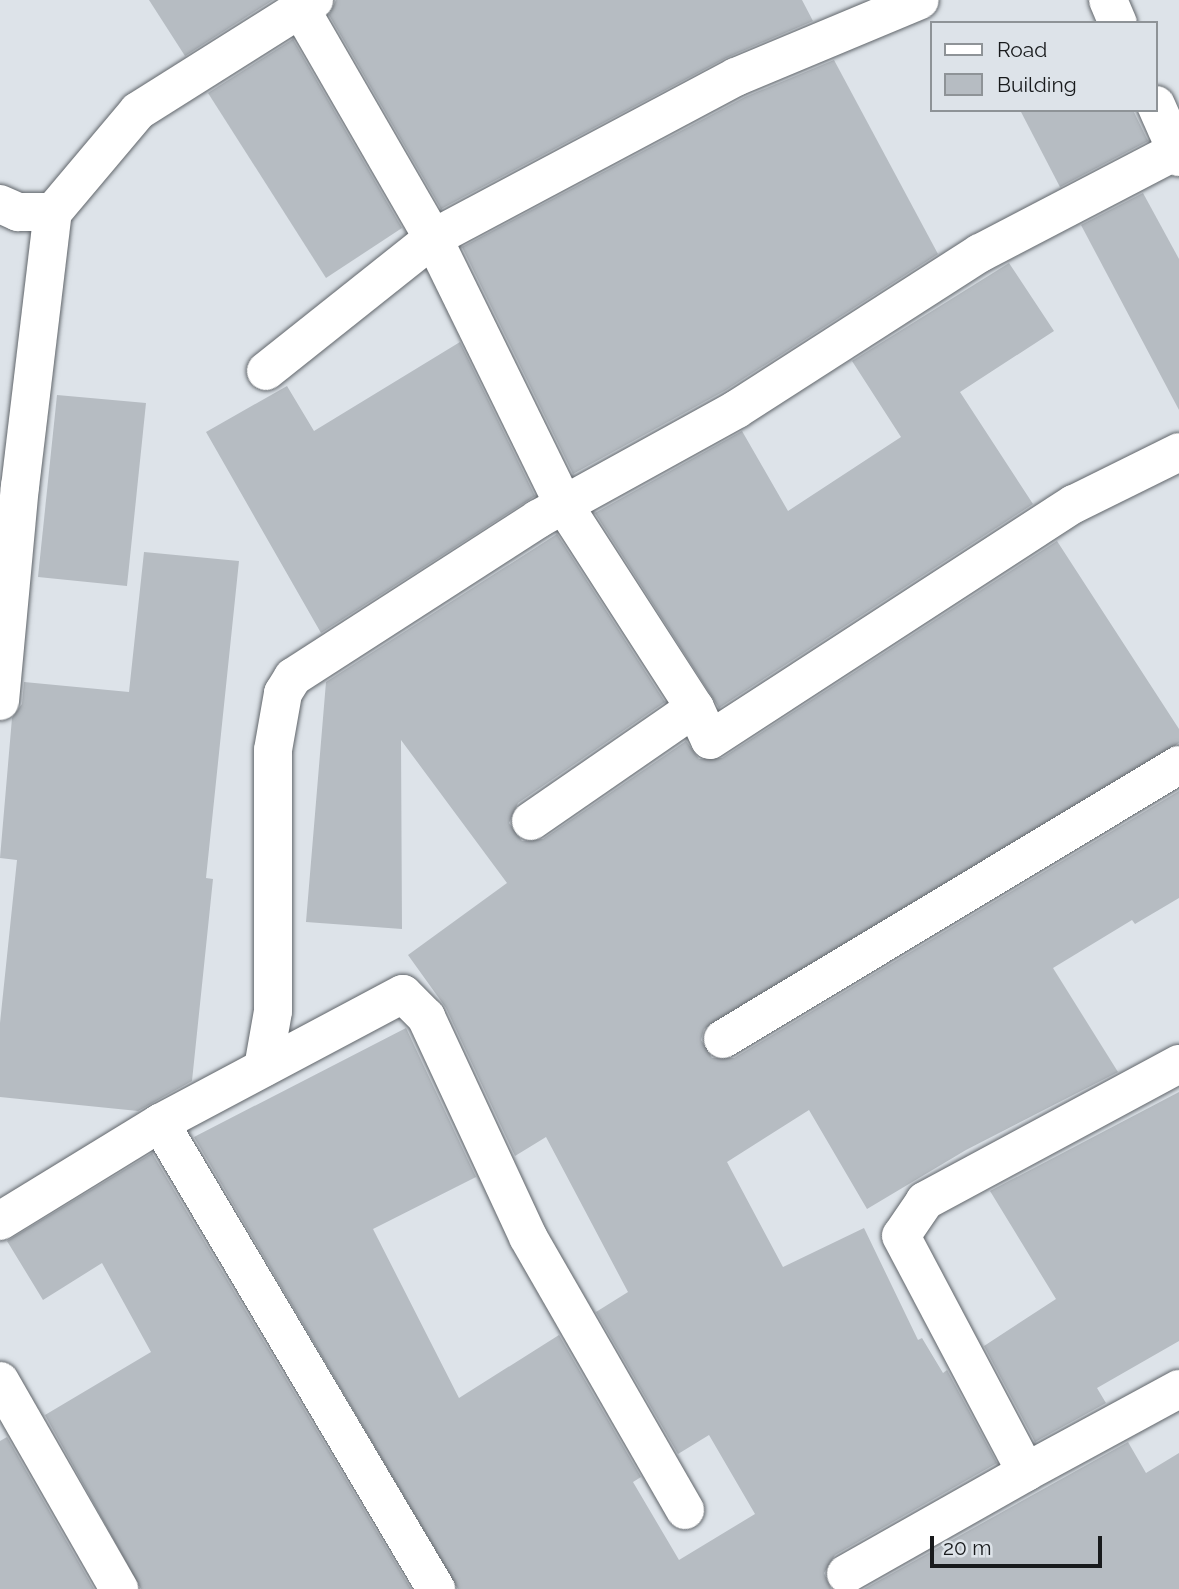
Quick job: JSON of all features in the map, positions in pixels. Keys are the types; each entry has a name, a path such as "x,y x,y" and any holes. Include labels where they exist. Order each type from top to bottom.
{"street":[{"path":"266,371 433,238 736,77 920,0"},
{"path":"1108,0 1117,21"},
{"path":"0,702 20,487 53,212 138,111 307,4 433,238 564,505 695,708 709,740 1074,504 1179,452"},
{"path":"263,1068 273,1011 273,750 283,693 293,677 345,640 564,505 737,409 980,253 1178,154 1158,109"},
{"path":"0,204 18,212 53,212"},
{"path":"531,821 695,708"},
{"path":"723,1039 1179,765"},
{"path":"0,1221 160,1122 403,994 426,1017 528,1237 685,1510"},
{"path":"1027,1472 901,1236 925,1201 1179,1064"},
{"path":"160,1122 436,1589"},
{"path":"0,1381 119,1589"},
{"path":"846,1574 1179,1389"}],"building":[{"path":"149,0 273,0 185,56"},
{"path":"336,0 802,0 813,21 726,58 441,209 329,15"},
{"path":"293,39 402,228 326,278 208,93"},
{"path":"834,60 938,254 726,390 573,474 462,247 745,97"},
{"path":"1021,112 1134,112 1148,141 1060,187"},
{"path":"1143,193 1179,259 1179,410 1081,225"},
{"path":"1009,263 1054,331 960,392 1033,504 719,708 595,513 742,431 788,511 901,437 852,361"},
{"path":"460,342 535,496 321,633 206,432 287,386 314,431"},
{"path":"57,395 146,403 127,586 38,577"},
{"path":"557,534 665,702 518,803 509,823 522,841 543,839 686,741 699,759 722,758 1057,541 1179,729 1179,743 704,1029 701,1040 712,1058 734,1058 1179,791 1179,898 1135,924 1132,920 1053,968 1118,1072 966,1150 867,1209 809,1110 727,1162 783,1267 864,1228 918,1340 922,1338 943,1373 947,1370 997,1463 835,1555 824,1573 831,1589 458,1589 194,1137 406,1028 476,1177 373,1229 459,1398 559,1335 641,1477 633,1482 679,1560 755,1514 709,1435 678,1454 596,1312 628,1292 546,1137 515,1156 446,1008 408,955 507,883 401,740 402,929 306,922 326,682"},
{"path":"144,552 239,561 206,878 213,879 192,1081 138,1111 0,1097 0,1023 17,860 0,858 12,718 22,704 24,682 129,692"},
{"path":"1179,1092 1179,1341 1097,1388 1106,1403 1035,1442 984,1346 1056,1299 990,1191"},
{"path":"152,1153 411,1589 141,1589 45,1415 151,1352 102,1263 43,1300 7,1241"},
{"path":"7,1437 94,1589 0,1589 0,1441"},
{"path":"1128,1442 1146,1473 1179,1453 1179,1589 864,1589"}]}
